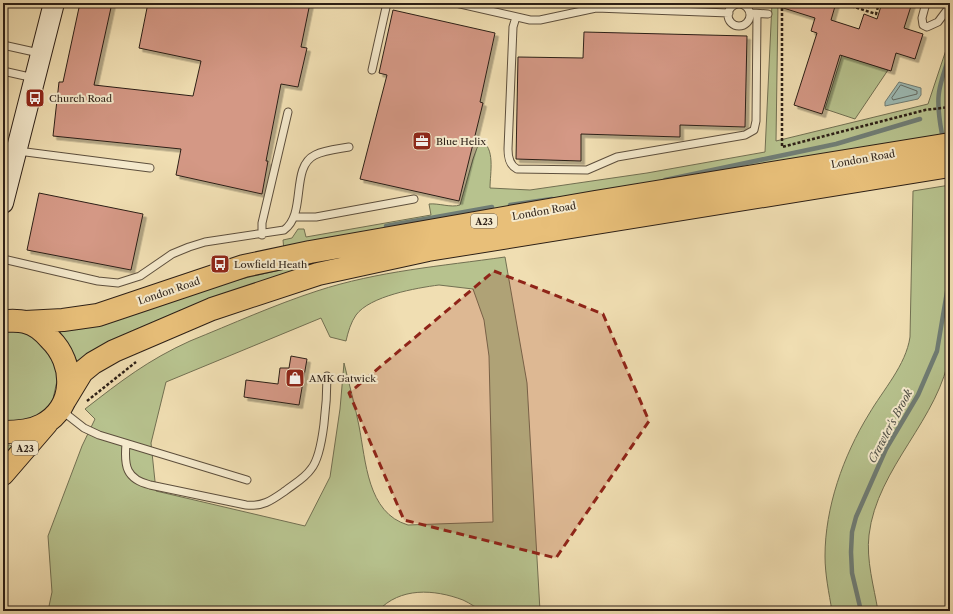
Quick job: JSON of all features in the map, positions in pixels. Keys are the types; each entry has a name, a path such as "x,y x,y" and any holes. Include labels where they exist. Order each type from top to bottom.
{"main road":[{"name":"London Road","path":"13,318 63,320 98,315 244,266 310,252 595,202 950,144"},
{"name":"London Road","path":"3,474 60,412 82,372 92,363 114,351 212,309 318,274 428,250 950,166"},
{"path":"3,432 33,429 60,412 69,387 69,375 61,352 40,330 13,318"}],"street":[{"path":"3,203 54,3"}],"lane":[{"path":"372,70 387,3"},
{"path":"456,3 516,17 540,20 589,8 604,7 729,13"},
{"path":"926,3 922,21 923,25 927,27 933,26 938,22 950,6"},
{"path":"754,13 747,23 737,26 729,20 729,13 733,6 740,4 747,7 754,13 768,14"},
{"path":"516,17 513,27 508,149 509,160 512,167 516,169 571,171 593,168 618,157 745,135 754,130 756,120 754,13"},
{"path":"3,44 41,54"},
{"path":"3,71 35,78"},
{"path":"262,235 262,223 288,112"},
{"path":"3,259 98,281 118,283 140,276 172,254 189,247 210,242 262,235 284,230 290,225 294,217 303,169 307,161 318,154 349,147"},
{"path":"16,151 150,168"},
{"path":"294,217 316,217 414,199"},
{"path":"126,444 127,467 129,474 135,480 150,485 246,505 256,506 266,503 307,474 314,465 319,449 326,407 327,376"},
{"path":"60,412 88,431 246,480"}],"path":[{"path":"782,3 782,147 932,108 950,107"},
{"path":"842,3 876,14 880,3"},
{"path":"867,15 868,11"},
{"path":"60,412 140,359"}],"highlighted area":[{"path":"494,271 603,314 649,421 556,558 404,520 349,393"}],"green space":[{"path":"772,3 778,3 776,141 928,104 950,38 950,135 284,251 283,240 292,238 298,229 304,229 306,237 431,215 429,204 453,206 460,205 480,140 485,143 490,154 490,188 530,190 647,173 765,152"},
{"path":"853,3 876,3 869,8"},
{"path":"842,55 888,70 855,119 825,109"},
{"path":"950,185 950,352 944,376 934,399 884,487 874,510 868,544 871,573 878,611 832,611 826,577 825,556 828,519 837,483 851,447 860,430 904,357 910,337 913,191"},
{"path":"362,255 78,363 59,330 209,287 323,261"},
{"path":"505,257 527,383 540,611 490,612 482,610 452,596 429,592 418,592 396,598 387,603 378,611 48,611 52,592 48,536 82,446 95,419 85,409 148,363 175,348 285,302 340,284 387,274","holes":["439,285 473,289 484,320 489,356 493,522 408,525 394,519 384,509 376,498 367,470 344,363 340,409 330,477 305,526 156,491 151,443 166,382 321,318 330,337 346,341 356,315 363,308 382,298 394,294"]},
{"path":"16,331 34,336 48,348 58,376 53,399 47,408 35,418 3,423 3,332"},
{"path":"3,445 10,445 13,448 3,463"}],"water":[{"path":"899,82 921,88 921,95 918,99 885,106 885,102"}],"building":[{"path":"80,3 112,3 94,85 193,96 201,61 139,48 148,3 310,3 301,47 307,48 298,87 281,84 266,161 268,161 262,194 176,175 181,149 53,136 59,82 63,82"},
{"path":"777,3 836,3 831,20 859,29 864,14 877,19 882,3 912,3 904,28 923,34 915,59 896,53 891,71 840,55 822,114 794,105 817,33 811,31 815,18 777,6"},
{"path":"393,10 495,33 480,102 483,103 459,201 360,179 387,75 379,73"},
{"path":"584,32 747,36 745,127 680,125 680,137 581,134 581,161 516,159 518,57 583,58"},
{"path":"39,193 143,214 131,270 27,250"},
{"path":"291,356 307,359 299,405 244,397 246,380 278,384 280,368 289,368"}],"waterway":[{"name":"Crawter's Brook","path":"942,134 938,102 940,85 950,54"},
{"path":"665,180 836,144 920,119"},
{"path":"510,205 552,199"},
{"path":"386,226 492,207"},
{"name":"Crawter's Brook","path":"861,611 852,573 852,532 856,517 886,449 918,395 937,351 950,274"}],"place":[{"name":"Church Road","path":"35,98"},
{"name":"Blue Helix","path":"422,141"},
{"name":"Lowfield Heath","path":"220,264"},
{"name":"AMK Gatwick","path":"295,378"}]}
